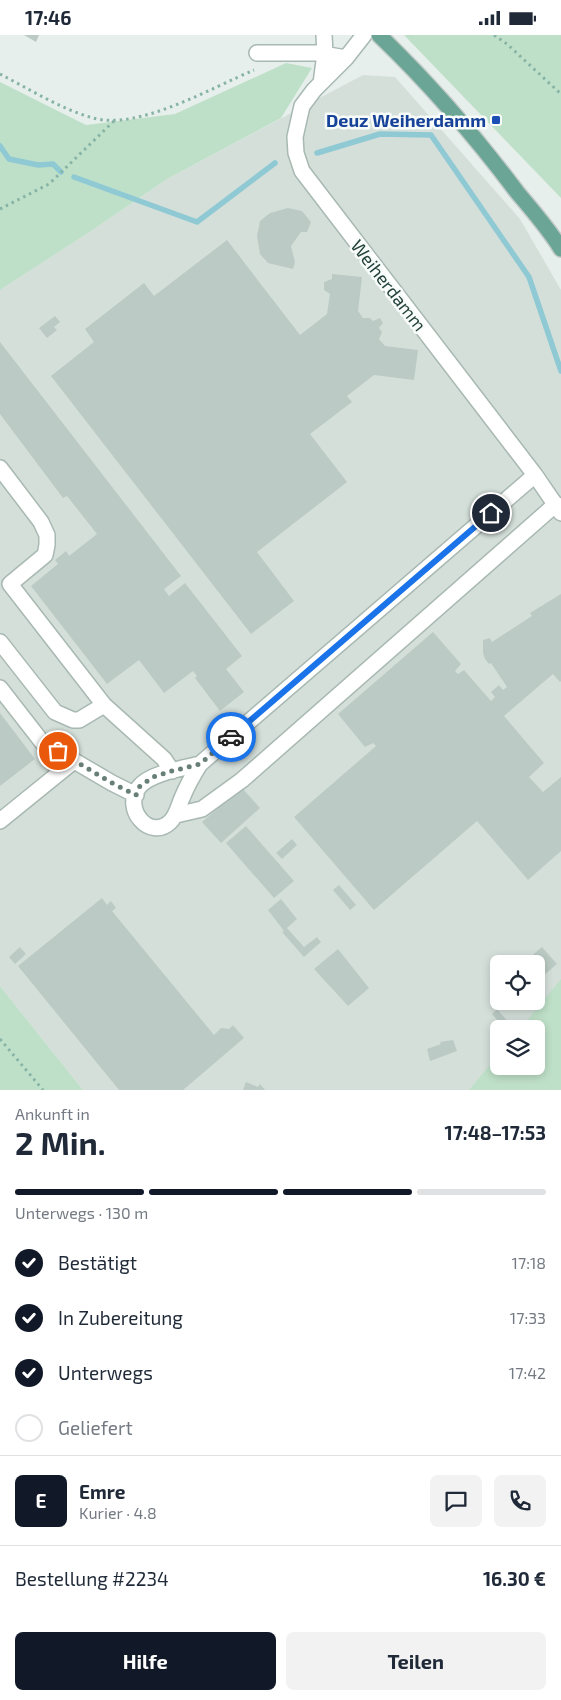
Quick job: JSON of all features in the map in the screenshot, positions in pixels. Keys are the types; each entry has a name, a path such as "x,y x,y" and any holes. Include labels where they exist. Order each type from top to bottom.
{"main road":[{"path":"378,35 413,68 440,98 505,176 561,249"}],"street":[{"path":"321,83 325,54 324,35"},
{"name":"Weiherdamm","path":"364,35 346,58 314,89 302,106 295,137 296,153 302,171 535,475 558,508"},
{"path":"257,53 325,54 346,58"},
{"path":"0,468 41,522 47,535 48,545 45,555 5,587 104,705 164,759 172,771"},
{"path":"200,764 153,777 139,787 134,801 134,811 142,822 151,826 162,827 168,823 176,815 192,777 200,764 535,475"},
{"path":"176,815 202,809 242,780 558,508"},
{"path":"0,642 55,712 73,720 79,720 104,705"},
{"path":"0,689 42,742 136,795"},
{"path":"0,821 74,761"}],"path":[{"path":"494,35 507,44 561,94"},
{"path":"0,74 66,107 94,118 116,120 138,117 197,96 262,66 271,59 273,52"},
{"path":"0,209 49,184 116,120"},
{"path":"0,1039 43,1090"}],"shaded area":[{"path":"363,75 395,77 520,219 561,290 561,1090 83,1090 0,986 0,290 167,179"}],"green space":[{"path":"404,35 561,35 561,198"},
{"path":"286,63 312,68 281,118 167,179 0,290 0,82 86,125 175,114"},
{"path":"561,979 561,1090 469,1090 490,1065 490,1075 545,1075 545,1020 527,1020 536,1010 545,1010 545,999"},
{"path":"0,986 83,1090 0,1090"}],"building":[{"path":"24,35 39,35 36,42"},
{"path":"288,208 302,211 311,222 307,232 301,232 291,246 295,262 293,269 268,263 260,254 257,236 260,221 270,213"},
{"path":"227,240 300,335 327,314 330,294 324,290 324,282 332,279 332,274 362,277 358,311 363,318 370,318 373,321 380,318 383,323 379,328 382,332 379,339 385,346 418,350 414,380 374,375 347,396 352,402 310,434 347,482 257,552 294,601 251,634 51,376 94,342 85,329 144,283 154,296"},
{"path":"55,316 60,322 54,327 57,330 47,338 39,328"},
{"path":"0,342 181,576 164,589 169,596 185,583 242,656 226,669 244,692 220,711 195,678 197,676 193,671 164,693 139,660 107,684 31,586 58,564 55,560 66,551 69,556 97,534 67,496 63,498 0,414"},
{"path":"561,594 561,681 553,674 504,716 544,763 529,777 543,792 561,777 561,851 528,880 477,821 374,910 294,817 376,746 373,743 365,747 338,714 433,632 461,664 455,671 458,674 464,670 491,701 495,697 491,692 499,685 503,690 507,687 491,663 489,664 485,659 483,640 490,638 492,642 532,616 530,613"},
{"path":"0,713 35,759 0,786"},
{"path":"242,788 260,808 221,843 202,822"},
{"path":"246,826 294,881 274,898 226,843"},
{"path":"292,839 297,845 282,859 276,853"},
{"path":"339,885 356,905 350,910 333,890"},
{"path":"102,898 107,905 111,901 116,908 112,911 214,1035 221,1028 229,1029 233,1025 244,1038 183,1090 119,1090 18,966"},
{"path":"281,899 297,919 287,928 304,947 317,937 321,942 304,957 282,932 284,931 268,910"},
{"path":"20,947 26,954 15,964 9,957"},
{"path":"542,947 557,964 545,974 545,955 533,955"},
{"path":"338,949 369,988 348,1006 314,969"},
{"path":"498,1010 507,1020 497,1020 492,1014"},
{"path":"453,1040 457,1051 430,1061 427,1049 441,1044 440,1042"},
{"path":"246,1082 258,1087 260,1084 265,1090 243,1090"}],"waterway":[{"path":"317,153 380,134 431,135 529,277 561,371"},
{"path":"0,146 9,159 38,165 53,164 61,172"},
{"path":"74,177 197,222 275,163"}],"way so far":[{"path":"58,751 136,795 139,787 153,777 200,764 231,737"}],"place":[{"name":"Deuz Weiherdamm","path":"496,120"}],"route":[{"path":"231,737 491,513"}]}
